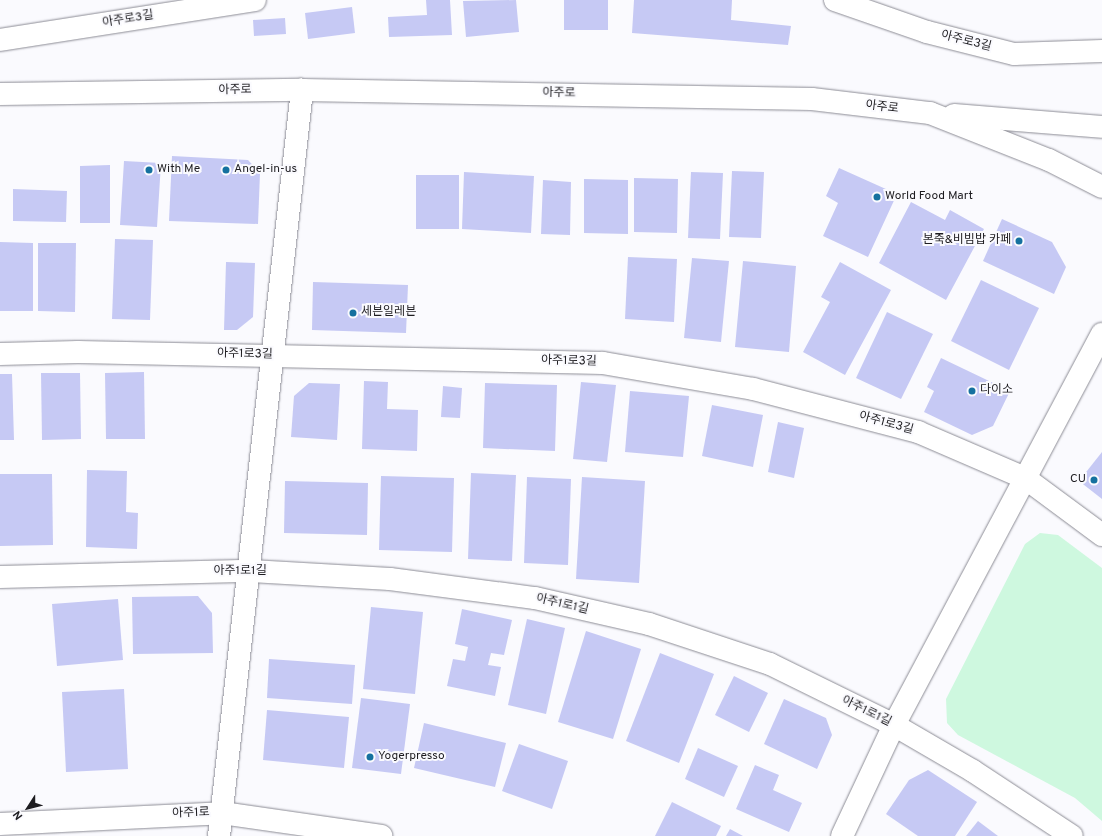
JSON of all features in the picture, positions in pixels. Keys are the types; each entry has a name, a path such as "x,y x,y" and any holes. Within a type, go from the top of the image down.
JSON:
{"street":[{"name":"아주로3길","path":"0,40 255,0"},
{"name":"아주로3길","path":"835,0 927,32 1014,54 1102,51"},
{"name":"아주로","path":"0,94 302,90 812,99 930,113 1049,160 1102,187"},
{"path":"219,836 275,356 302,90"},
{"path":"930,113 1102,127"},
{"path":"842,836 894,726 1102,334"},
{"name":"아주1로3길","path":"0,354 275,356 603,363 753,389 918,432 1025,478 1102,535"},
{"name":"아주1로1길","path":"0,577 251,571 398,580 535,598 649,624 770,664 894,726 973,771 1072,836"},
{"name":"아주1로","path":"0,824 222,813 381,836"}],"green space":[{"path":"1040,533 1058,535 1102,568 1102,821 1075,798 958,735 947,723 946,699 1025,544"}],"building":[{"path":"426,0 450,0 452,35 389,37 388,17 427,15"},
{"path":"516,0 519,32 466,37 463,1"},
{"path":"564,0 608,0 608,30 564,30"},
{"path":"634,0 732,0 731,20 791,26 788,45 632,33"},
{"path":"352,7 355,33 308,39 305,13"},
{"path":"285,18 286,34 254,36 253,20"},
{"path":"172,156 248,160 260,173 258,224 169,221"},
{"path":"124,161 161,163 157,227 120,225"},
{"path":"110,165 110,223 80,223 80,166"},
{"path":"839,168 897,194 868,257 823,236 838,203 826,196"},
{"path":"732,171 764,172 761,238 729,237"},
{"path":"464,172 534,176 531,233 462,229"},
{"path":"691,172 723,173 720,239 688,238"},
{"path":"416,175 459,175 459,229 416,229"},
{"path":"634,178 678,179 677,233 634,232"},
{"path":"584,179 628,180 628,234 584,233"},
{"path":"543,180 571,182 570,235 541,234"},
{"path":"13,189 67,191 66,222 13,221"},
{"path":"911,202 945,220 950,210 984,229 946,300 879,263"},
{"path":"1002,219 1052,242 1066,267 1054,294 983,261"},
{"path":"115,239 153,240 150,320 112,319"},
{"path":"0,242 33,243 33,311 0,311"},
{"path":"38,243 76,243 75,312 38,311"},
{"path":"628,257 677,259 674,322 625,319"},
{"path":"692,258 729,261 721,342 684,338"},
{"path":"743,261 796,266 789,352 735,347"},
{"path":"226,262 255,263 253,317 237,330 224,330"},
{"path":"840,262 891,290 845,375 803,352 830,302 821,297"},
{"path":"981,280 1039,308 1009,370 951,341"},
{"path":"313,282 408,285 406,333 312,330"},
{"path":"887,312 933,334 901,399 856,378"},
{"path":"941,358 1010,391 993,426 972,435 924,412 934,391 927,387"},
{"path":"144,372 145,439 106,439 105,373"},
{"path":"41,373 80,373 81,439 42,440"},
{"path":"0,374 12,374 14,440 0,440"},
{"path":"364,381 388,382 387,409 418,410 417,451 362,449"},
{"path":"581,382 616,385 607,462 573,459"},
{"path":"309,383 340,384 337,440 291,437 294,396"},
{"path":"485,383 557,385 555,451 483,448"},
{"path":"443,386 462,388 460,418 441,417"},
{"path":"630,391 689,396 683,457 625,452"},
{"path":"712,405 763,415 753,467 702,456"},
{"path":"778,422 804,428 794,478 768,472"},
{"path":"1102,452 1102,499 1079,481"},
{"path":"87,470 127,471 126,512 138,513 137,549 86,547"},
{"path":"471,473 516,475 512,561 468,559"},
{"path":"0,474 52,474 53,545 0,546"},
{"path":"381,476 454,478 452,552 379,550"},
{"path":"527,477 571,479 568,565 524,563"},
{"path":"582,477 645,481 639,583 576,579"},
{"path":"285,481 368,483 367,535 284,533"},
{"path":"198,596 212,613 213,653 133,654 132,597"},
{"path":"118,599 123,660 57,666 52,604"},
{"path":"371,607 423,612 415,694 363,689"},
{"path":"462,609 512,620 504,655 491,653 488,665 501,667 495,696 447,686 453,659 465,661 468,647 455,644"},
{"path":"527,619 565,628 546,714 508,705"},
{"path":"586,631 641,649 613,739 558,722"},
{"path":"660,653 714,674 679,763 626,741"},
{"path":"269,659 355,665 352,704 267,698"},
{"path":"734,676 768,693 749,732 715,715"},
{"path":"124,689 128,769 66,772 62,692"},
{"path":"361,698 410,704 401,774 352,768"},
{"path":"784,699 826,718 832,735 817,769 764,744"},
{"path":"267,710 349,717 344,768 263,760"},
{"path":"424,723 506,743 495,787 414,768"},
{"path":"519,744 568,761 552,809 502,791"},
{"path":"698,748 738,766 724,797 685,779"},
{"path":"755,765 779,775 773,790 802,803 789,832 736,809"},
{"path":"928,770 977,802 955,836 918,836 886,814 909,780"},
{"path":"672,802 721,826 716,836 655,836"},
{"path":"978,821 998,836 966,836"},
{"path":"730,829 743,836 726,836"}],"place":[{"name":"With Me","path":"149,170"},
{"name":"Angel-in-us","path":"226,170"},
{"name":"World Food Mart","path":"877,197"},
{"name":"본죽&비빔밥 카페","path":"1019,241"},
{"name":"세븐일레븐","path":"353,313"},
{"name":"다이소","path":"972,391"},
{"name":"CU","path":"1094,480"},
{"name":"Yogerpresso","path":"370,757"}]}
